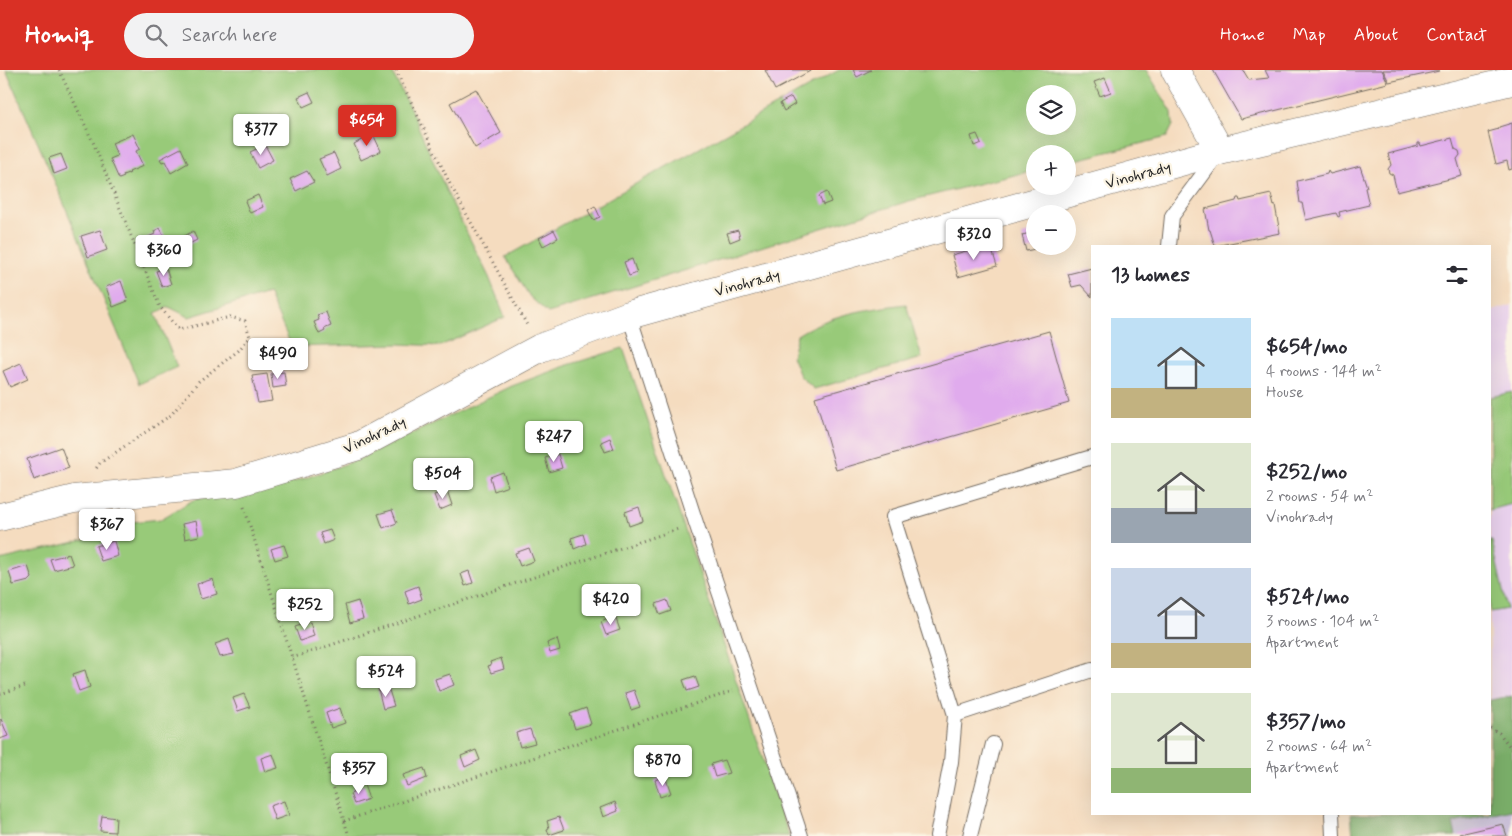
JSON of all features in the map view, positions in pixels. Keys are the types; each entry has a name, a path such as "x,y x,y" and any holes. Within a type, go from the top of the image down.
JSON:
{"street":[{"path":"1175,70 1220,152"},
{"name":"Vinohrady","path":"0,517 74,499 236,483 358,446 540,348 629,315 1220,152 1512,81"}],"lane":[{"path":"1169,245 1172,216 1220,152"},
{"path":"629,315 696,523 802,836"},
{"path":"937,836 951,762 954,715 893,517 1091,457"},
{"path":"954,715 1091,670"},
{"path":"970,836 993,744"},
{"path":"1332,815 1333,836"}],"path":[{"path":"59,70 93,142 160,307 179,330 230,318 245,321 250,337 238,351 199,381 171,415 100,463"},
{"path":"396,70 450,184 540,348"},
{"path":"236,483 349,836"},
{"path":"292,658 696,523"},
{"path":"0,694 28,684"},
{"path":"344,820 750,685"},
{"path":"1491,729 1499,733 1512,749"}],"shaded area":[{"path":"1512,305 1512,696 1491,700 1491,312"},
{"path":"1512,810 1512,836 1456,836 1453,823"}],"green space":[{"path":"6,70 391,70 449,197 489,277 505,317 440,346 399,344 292,347 268,293 189,317 169,307 155,313 177,367 139,384"},
{"path":"839,70 1146,70 1172,112 1173,125 1167,137 1076,160 1076,145 1026,145 1026,172 909,201 548,313 530,297 505,257"},
{"path":"906,304 922,358 814,389 800,376 792,356 797,335 823,322 850,313"},
{"path":"623,348 789,836 0,836 0,560 88,539 83,527 161,519 193,500 297,481 357,460 512,386 568,365"},
{"path":"1512,392 1512,504 1491,510 1491,397"},
{"path":"1491,541 1492,541 1507,609 1491,612"},
{"path":"1512,696 1512,810 1491,815 1491,700"},
{"path":"1351,815 1489,815 1453,823 1456,836 1353,836"}],"building":[{"path":"765,70 812,70 775,90"},
{"path":"853,70 871,70 857,77"},
{"path":"1213,70 1243,70 1249,80 1269,78 1265,70 1382,70 1388,83 1241,119"},
{"path":"1383,70 1439,70 1439,71 1389,82"},
{"path":"1105,78 1111,92 1100,96 1094,82"},
{"path":"476,89 501,133 475,148 450,103"},
{"path":"309,92 314,102 303,107 298,97"},
{"path":"791,97 795,104 784,111 780,103"},
{"path":"1512,123 1512,169 1509,170 1507,161 1496,164 1488,132"},
{"path":"133,134 140,149 136,151 143,166 123,175 124,177 119,179 110,159 117,156 112,143"},
{"path":"373,134 381,151 361,160 354,144"},
{"path":"977,134 981,143 974,146 971,136"},
{"path":"1452,138 1455,149 1459,151 1460,155 1457,159 1462,176 1397,192 1393,175 1389,173 1388,169 1391,165 1388,154 1418,146 1418,143 1421,146"},
{"path":"265,145 273,160 258,168 250,152"},
{"path":"181,148 188,163 171,173 165,161 162,162 160,159"},
{"path":"334,153 341,169 327,176 319,159"},
{"path":"61,154 67,169 54,174 49,158"},
{"path":"1360,166 1367,187 1365,188 1369,205 1339,212 1340,216 1338,217 1336,213 1306,220 1302,203 1300,203 1297,181 1327,174 1328,171 1330,174"},
{"path":"307,171 314,182 296,191 290,179"},
{"path":"827,192 831,202 823,205 819,196"},
{"path":"1271,194 1280,233 1215,245 1209,230 1205,209 1236,201 1237,198 1240,201"},
{"path":"258,195 263,207 250,213 245,201"},
{"path":"595,206 600,217 593,220 588,210"},
{"path":"160,228 167,241 149,249 144,239 155,234 154,231"},
{"path":"100,230 107,250 88,257 81,236"},
{"path":"554,230 558,238 543,246 539,238"},
{"path":"738,230 740,238 730,242 727,233"},
{"path":"193,231 197,240 187,245 183,237"},
{"path":"1026,234 1026,251 1022,235"},
{"path":"990,244 997,266 958,277 952,255"},
{"path":"632,259 637,273 629,276 624,262"},
{"path":"166,268 171,284 162,287 156,271"},
{"path":"1091,268 1091,296 1081,285 1072,287 1068,274"},
{"path":"121,281 128,301 113,307 106,287"},
{"path":"326,312 331,326 319,334 314,322 319,320 317,315"},
{"path":"1049,331 1069,403 836,470 815,397"},
{"path":"21,363 28,379 10,387 3,371"},
{"path":"284,372 286,386 273,388 271,374"},
{"path":"267,374 272,401 258,403 252,376"},
{"path":"610,438 614,449 605,452 601,442"},
{"path":"61,447 69,468 34,480 27,459"},
{"path":"558,454 562,468 549,472 545,458"},
{"path":"503,472 508,486 494,491 490,477"},
{"path":"447,490 452,505 440,510 434,495"},
{"path":"639,507 643,521 629,526 625,512"},
{"path":"392,510 397,523 383,528 378,514"},
{"path":"196,521 199,536 185,539 182,524"},
{"path":"330,530 334,540 324,544 320,533"},
{"path":"583,534 586,544 574,549 571,538"},
{"path":"114,541 118,556 101,561 96,546"},
{"path":"284,545 288,556 275,560 271,549"},
{"path":"529,548 534,561 520,566 515,553"},
{"path":"69,554 73,565 54,570 50,559"},
{"path":"28,566 32,578 29,581 13,585 9,572"},
{"path":"469,571 473,583 465,586 461,574"},
{"path":"213,579 217,594 201,599 197,584"},
{"path":"418,586 422,599 409,604 405,591"},
{"path":"667,600 671,611 660,615 656,604"},
{"path":"358,601 363,619 350,623 345,605"},
{"path":"615,616 620,630 606,635 601,622"},
{"path":"310,622 314,636 300,641 295,627"},
{"path":"229,639 234,654 220,657 215,644"},
{"path":"557,639 560,650 550,653 547,643"},
{"path":"501,658 504,669 491,673 488,666 491,665 490,662"},
{"path":"85,670 90,687 79,691 73,674"},
{"path":"450,674 454,685 439,691 435,679"},
{"path":"695,676 699,687 687,691 683,680"},
{"path":"388,687 394,706 383,709 378,689"},
{"path":"634,690 640,707 631,710 625,693"},
{"path":"244,694 250,707 238,711 233,698"},
{"path":"340,708 345,723 331,728 326,713"},
{"path":"586,708 591,724 575,729 570,714"},
{"path":"0,720 8,736 0,739"},
{"path":"530,729 535,743 520,747 516,733"},
{"path":"476,750 480,760 465,767 461,756"},
{"path":"273,754 278,768 265,772 261,758"},
{"path":"724,760 729,773 715,777 711,764"},
{"path":"424,768 427,778 407,786 403,775"},
{"path":"665,776 671,793 660,797 655,780"},
{"path":"364,785 369,799 354,804 350,794 353,793 352,788"},
{"path":"284,801 289,815 275,820 270,806"},
{"path":"615,802 618,811 603,817 600,808"},
{"path":"102,816 116,818 115,832 100,831"},
{"path":"559,817 564,830 549,835 547,821"},
{"path":"1503,824 1507,836 1460,836 1460,834"}]}
